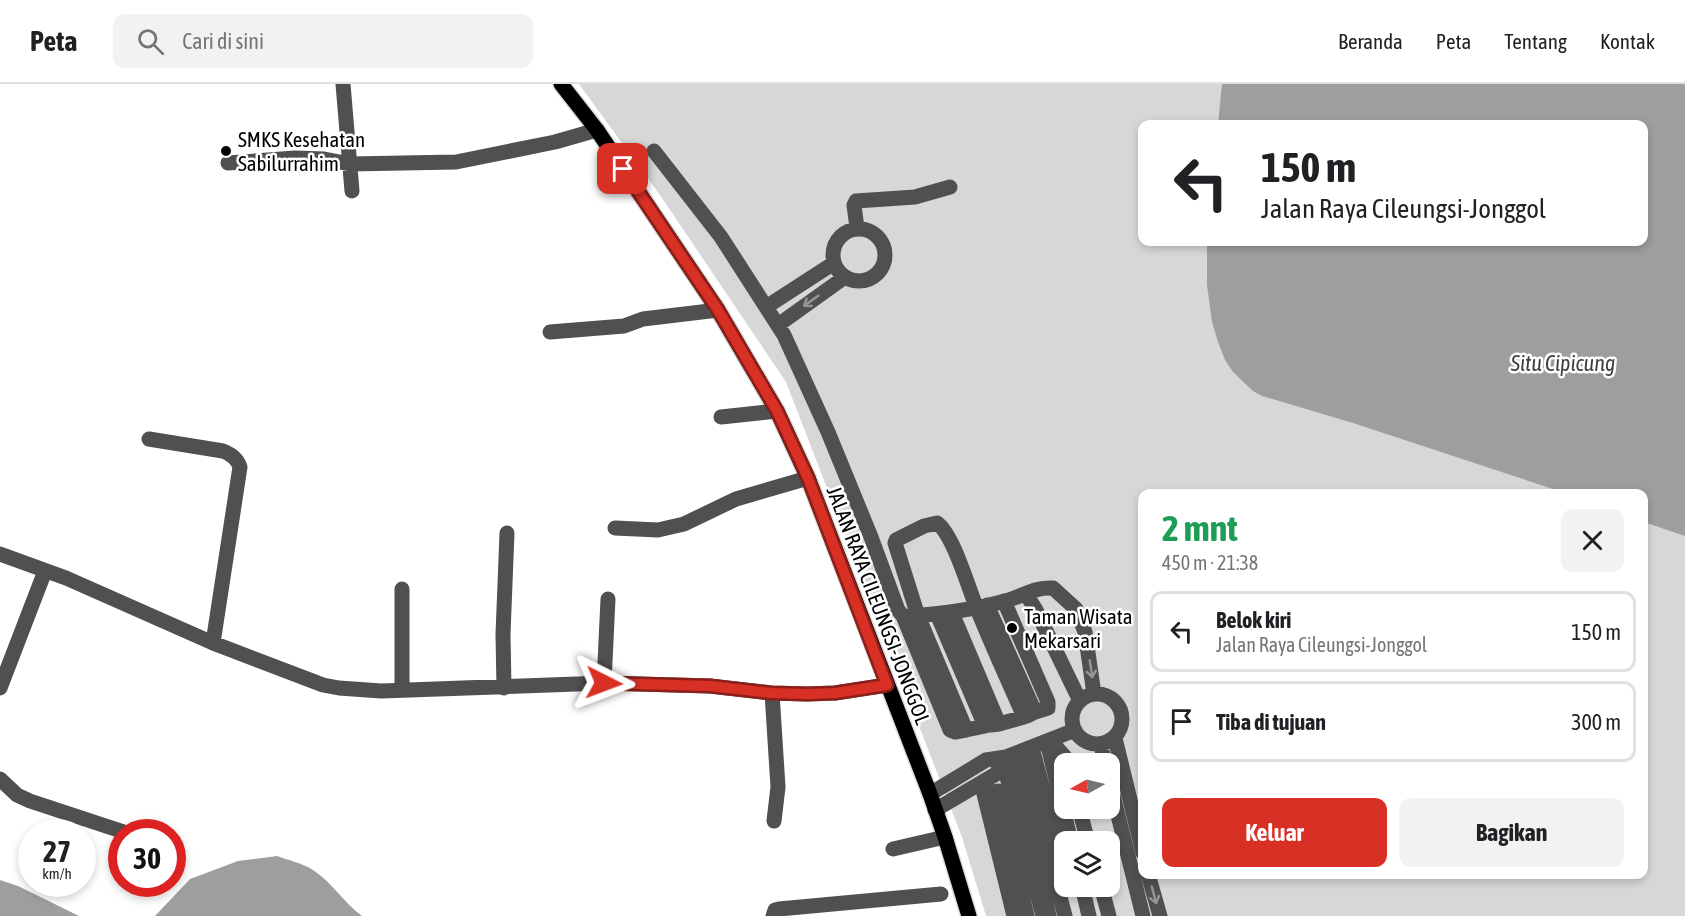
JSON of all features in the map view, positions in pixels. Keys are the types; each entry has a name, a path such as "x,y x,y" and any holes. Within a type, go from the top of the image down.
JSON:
{"main road":[{"name":"JALAN RAYA CILEUNGSI-JONGGOL","path":"561,84 597,130 718,310 777,411 808,478 930,794 969,916"}],"street":[{"path":"343,84 351,191"},
{"path":"228,163 296,158 324,159 350,164 412,164 477,159 597,130"},
{"path":"654,151 721,237 784,335 872,537 897,610 910,616 944,614 1004,601 1038,588 1053,588 1076,609 1085,632 1087,698 1072,717 1074,730 1084,740 1108,742"},
{"path":"857,228 854,205 856,201 915,196 950,187"},
{"path":"857,228 869,231 880,239 885,252 880,269 870,278 857,281 845,277 834,263 833,251 837,240 845,232 857,228"},
{"path":"766,307 834,263"},
{"path":"778,325 845,277"},
{"path":"550,332 624,326 643,319 718,310"},
{"path":"721,417 777,411"},
{"path":"149,439 224,450 232,455 240,467 213,643"},
{"path":"615,528 658,530 684,524 736,499 808,478"},
{"path":"1004,601 1048,702 1048,708 1029,715 992,725 966,730 910,616 896,540 933,523 943,528 982,606 1029,715"},
{"path":"504,688 503,634 507,533"},
{"path":"0,554 66,578 213,643 322,685 354,689 402,690 604,683 710,686 771,693 835,693 887,685"},
{"path":"0,688 45,571"},
{"path":"402,589 402,690"},
{"path":"1026,594 1087,698"},
{"path":"604,683 608,599"},
{"path":"944,614 992,725"},
{"path":"771,693 778,787 774,821"},
{"path":"1087,698 1109,696 1120,707 1122,723 1108,742 1106,753"},
{"path":"935,810 1074,730"},
{"path":"1108,742 1138,837"},
{"path":"930,794 986,760 1017,763 1057,748 1061,753"},
{"path":"1049,750 1068,831"},
{"path":"1014,916 984,794 998,791 1017,763"},
{"path":"1017,763 1054,849"},
{"path":"1017,763 1043,916"},
{"path":"1017,763 1049,916"},
{"path":"1017,763 1065,916"},
{"path":"0,779 17,795 30,801 108,827"},
{"path":"998,791 1027,916"},
{"path":"1119,819 1143,916"},
{"path":"892,849 945,837"},
{"path":"1149,879 1160,916"},
{"path":"773,916 779,909 941,894"},
{"path":"1071,897 1076,916"},
{"path":"1085,897 1089,916"},
{"path":"1104,897 1109,916"}],"shaded area":[{"name":"Taman Wisata Mekarsari","path":"579,84 1685,84 1685,916 986,916 962,837 786,382 660,195"}],"water":[{"name":"Situ Cipicung","path":"1222,84 1685,84 1685,536 1648,523 1648,489 1553,489 1353,423 1262,396 1253,391 1233,372 1225,360 1212,322 1207,285 1207,246 1648,246 1648,120 1218,120"},
{"path":"277,856 300,864 326,880 362,916 155,916 173,897 186,897 186,883 190,879 238,861"},
{"path":"0,880 18,886 18,897 40,897 79,916 0,916"}],"place":[{"name":"SMKS Kesehatan Sabilurrahim","path":"226,151"},
{"name":"Taman Wisata Mekarsari","path":"1012,628"}],"route":[{"path":"604,683 710,686 771,693 807,694 835,693 887,685 808,478 777,411 718,310 623,169"}]}
